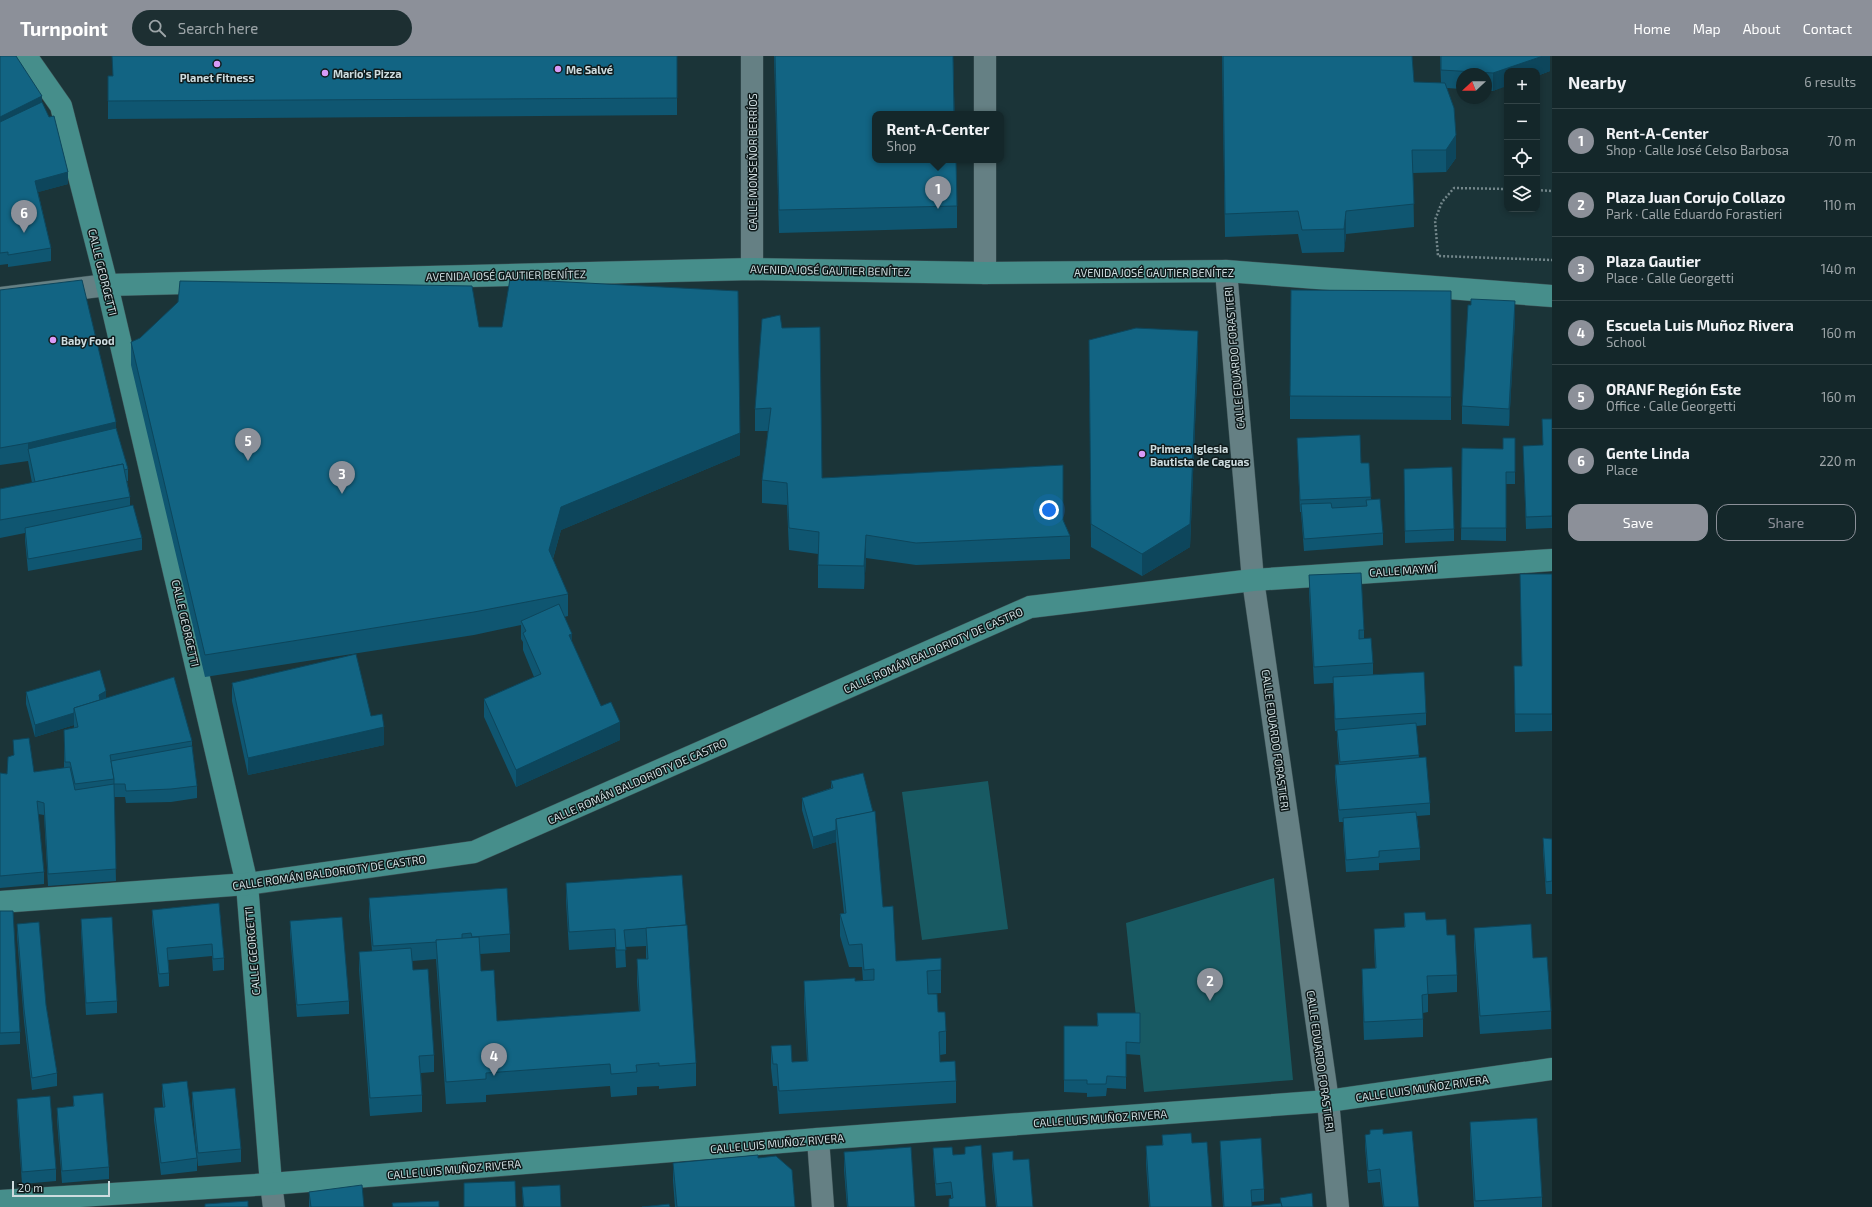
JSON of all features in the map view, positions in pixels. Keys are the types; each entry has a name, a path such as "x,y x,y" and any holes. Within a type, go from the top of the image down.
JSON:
{"main road":[{"name":"CALLE GEORGETTI","path":"26,56 61,106 107,285 247,884 271,1184"},
{"name":"AVENIDA JOSÉ GAUTIER BENÍTEZ","path":"107,285 752,269 985,273 1226,271 1552,296"},
{"name":"CALLE MAYMÍ","path":"1253,580 1552,560"},
{"name":"CALLE ROMÁN BALDORIOTY DE CASTRO","path":"0,902 247,884 474,852 1030,607 1253,580"},
{"name":"CALLE LUIS MUÑOZ RIVERA","path":"0,1201 271,1184 818,1139 1328,1101 1552,1070"}],"street":[{"name":"CALLE MONSEÑOR BERRÍOS","path":"752,56 752,269"},
{"path":"985,56 985,111"},
{"path":"985,163 985,273"},
{"name":"CALLE EDUARDO FORASTIERI","path":"1226,271 1253,580 1328,1101 1338,1207"},
{"path":"0,298 107,285"},
{"path":"818,1139 823,1207"},
{"name":"CALLE GEORGETTI","path":"271,1184 274,1207"}],"path":[{"path":"1504,190 1454,188 1442,202 1435,220 1438,256 1552,260"},
{"path":"1540,190 1552,191"}],"shaded area":[{"path":"988,781 1008,929 922,940 902,792"},
{"path":"1274,878 1293,1080 1144,1092 1126,923"}],"building":[{"path":"0,56 16,56 42,96 0,117"},
{"path":"112,56 677,56 677,98 108,101 108,76 113,76"},
{"path":"775,56 953,56 954,111 872,111 872,163 956,163 957,206 779,210"},
{"path":"1223,56 1412,56 1414,82 1445,83 1454,108 1456,135 1446,150 1412,150 1414,204 1346,211 1344,229 1302,230 1298,211 1225,214"},
{"path":"1441,56 1543,56 1493,73 1492,68 1456,68 1456,71 1441,70"},
{"path":"42,102 49,117 54,116 68,172 35,181 51,248 8,255 8,252 0,253 0,122"},
{"path":"510,279 738,291 740,433 561,507 549,550 568,594 474,612 205,655 131,342 140,338 178,302 180,281 472,286 479,327 502,327"},
{"path":"82,280 116,422 28,443 0,448 0,290"},
{"path":"1291,290 1451,291 1451,397 1290,396"},
{"path":"1471,299 1515,301 1509,409 1462,406 1468,305 1471,305"},
{"path":"780,315 782,328 820,327 822,478 1063,465 1063,520 1070,536 916,543 866,535 864,566 818,565 819,532 789,528 787,483 762,480 771,408 755,409 762,319"},
{"name":"Primera Iglesia Bautista de Caguas","path":"1136,328 1198,331 1190,524 1142,554 1091,524 1089,340"},
{"path":"1542,419 1552,419 1552,516 1526,517 1523,446 1543,445"},
{"path":"116,428 128,469 124,470 123,464 35,482 28,449"},
{"path":"1360,435 1361,463 1369,463 1371,497 1300,500 1297,438"},
{"path":"1503,438 1515,438 1515,472 1506,472 1506,528 1461,528 1462,448 1503,449"},
{"path":"123,464 130,497 0,520 0,489"},
{"path":"1452,467 1454,529 1405,531 1404,469"},
{"path":"1380,499 1383,533 1304,539 1301,504 1331,503 1332,508 1367,506 1366,500"},
{"path":"133,505 142,538 28,559 25,528"},
{"path":"1361,573 1364,630 1359,630 1359,639 1371,638 1373,663 1314,667 1309,575"},
{"path":"1520,574 1552,574 1552,714 1515,714 1514,666 1522,666"},
{"path":"559,604 572,634 569,635 601,706 611,702 620,722 516,770 484,699 541,674 523,633 526,631 521,621"},
{"path":"356,654 371,716 382,714 384,727 248,758 232,683"},
{"path":"100,670 106,691 99,695 100,700 74,708 74,713 35,725 26,692"},
{"path":"1424,672 1426,713 1335,719 1333,677"},
{"path":"174,677 192,741 110,755 114,779 75,784 70,762 65,762 64,730 78,727 74,708"},
{"path":"1416,723 1419,755 1340,762 1337,730"},
{"path":"29,738 34,772 70,767 75,790 114,784 116,869 48,874 44,803 37,801 44,872 0,876 0,773 7,774 8,757 14,755 13,740"},
{"path":"192,746 197,786 126,791 125,784 114,784 111,761"},
{"path":"1426,757 1430,803 1339,810 1335,765"},
{"path":"863,773 873,812 836,819 836,830 813,837 802,798 833,788 831,781"},
{"path":"875,811 883,907 893,906 896,961 941,958 941,970 927,971 928,994 937,994 938,1012 945,1012 946,1031 939,1032 940,1062 955,1061 956,1081 779,1091 777,1064 773,1064 771,1046 791,1045 792,1062 808,1061 804,981 855,978 855,981 874,980 874,969 864,970 862,944 849,945 840,914 846,913 836,819"},
{"path":"1416,812 1420,848 1379,851 1379,857 1346,860 1343,818"},
{"path":"1543,838 1552,839 1552,881 1546,882"},
{"path":"682,875 686,925 624,930 626,950 616,950 615,929 569,932 566,883"},
{"path":"507,888 510,934 472,937 471,933 462,934 462,939 373,946 369,898"},
{"path":"219,903 224,958 213,959 212,944 167,948 169,973 159,974 152,910"},
{"path":"0,911 13,911 20,1032 0,1033"},
{"path":"1425,912 1426,920 1446,919 1447,935 1455,935 1457,975 1427,976 1428,994 1422,995 1423,1019 1364,1022 1362,969 1376,968 1374,929 1405,927 1404,913"},
{"path":"112,917 117,1001 86,1003 81,919"},
{"path":"342,917 349,1001 297,1005 290,921"},
{"path":"39,922 46,1005 57,1073 32,1078 24,1009 17,924"},
{"path":"1531,924 1533,958 1547,957 1551,1011 1480,1016 1474,928"},
{"path":"687,925 696,1063 659,1066 659,1063 636,1065 637,1072 611,1074 610,1064 486,1073 486,1079 446,1082 436,940 479,937 481,971 494,970 497,1021 640,1011 637,959 648,959 646,928"},
{"path":"411,948 413,970 428,969 434,1055 419,1056 422,1095 370,1098 359,952"},
{"path":"1097,1013 1140,1013 1140,1043 1126,1042 1126,1077 1107,1076 1106,1084 1087,1084 1087,1080 1064,1080 1064,1026 1098,1026"},
{"path":"187,1081 197,1158 161,1163 154,1108 165,1107 162,1084"},
{"path":"235,1088 241,1149 198,1153 192,1092"},
{"path":"103,1093 109,1167 62,1171 57,1108 74,1106 73,1096"},
{"path":"50,1096 56,1169 22,1172 17,1099"},
{"path":"1537,1118 1542,1197 1475,1201 1470,1122"},
{"path":"1383,1129 1383,1134 1412,1131 1419,1207 1384,1207 1380,1169 1368,1171 1365,1135 1370,1134 1370,1130"},
{"path":"1191,1133 1192,1143 1207,1142 1212,1207 1150,1207 1146,1146 1163,1145 1162,1135"},
{"path":"1261,1138 1264,1189 1251,1190 1252,1207 1224,1207 1220,1141"},
{"path":"981,1145 986,1207 949,1207 949,1199 953,1198 951,1182 936,1184 933,1148 952,1147 953,1155 965,1154 965,1147"},
{"path":"911,1147 915,1207 848,1207 844,1152"},
{"path":"1013,1151 1013,1160 1029,1159 1033,1207 997,1207 992,1153"},
{"path":"758,1155 758,1158 776,1156 792,1170 795,1207 677,1207 673,1163"},
{"path":"515,1181 516,1207 464,1207 464,1183"},
{"path":"362,1185 364,1207 311,1207 309,1192"},
{"path":"560,1185 561,1207 524,1207 522,1187"},
{"path":"1312,1193 1313,1207 1282,1207 1280,1198"},
{"path":"248,1201 248,1207 205,1207 205,1204"},
{"path":"439,1201 439,1207 393,1207 392,1203"},
{"path":"1281,1203 1282,1207 1252,1207 1252,1206"},
{"path":"669,1204 670,1207 642,1207"}],"place":[{"name":"Planet Fitness","path":"217,64"},
{"name":"Me Salvé","path":"558,69"},
{"name":"Mario's Pizza","path":"325,73"},
{"name":"Rent-A-Center","path":"938,209"},
{"name":"Gente Linda","path":"24,233"},
{"name":"Baby Food","path":"53,340"},
{"name":"Primera Iglesia Bautista de Caguas","path":"1142,454"},
{"name":"ORANF Región Este","path":"248,461"},
{"name":"Plaza Gautier","path":"342,494"},
{"name":"Plaza Juan Corujo Collazo","path":"1210,1001"},
{"name":"Escuela Luis Muñoz Rivera","path":"494,1076"}]}
